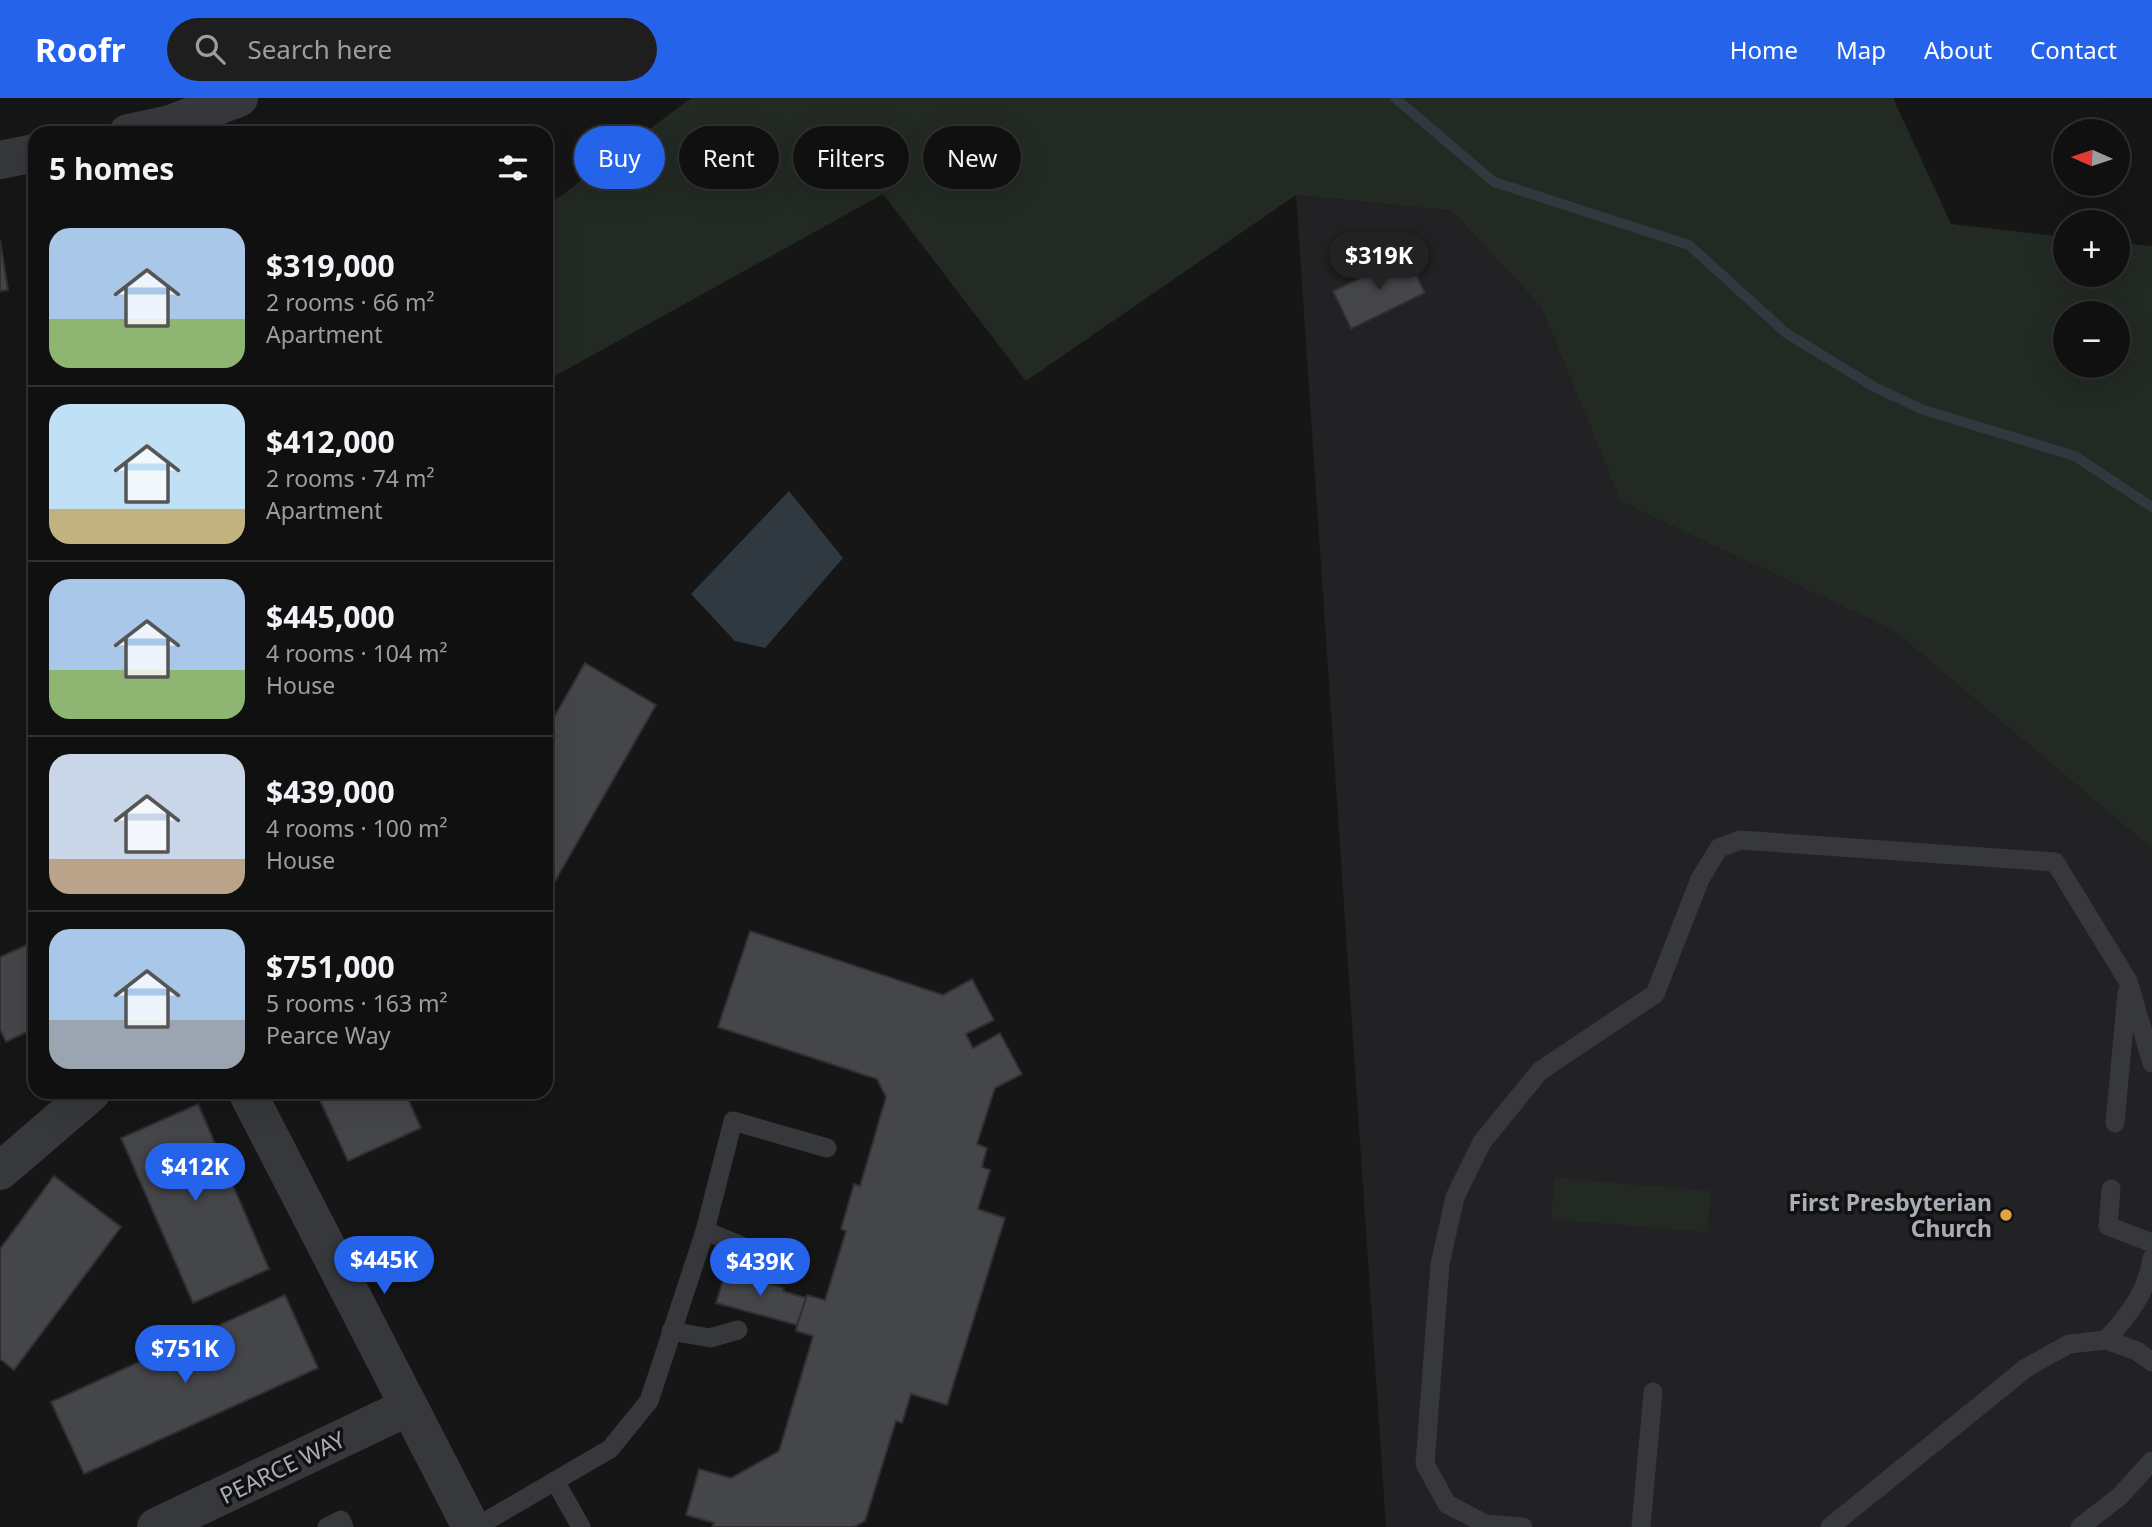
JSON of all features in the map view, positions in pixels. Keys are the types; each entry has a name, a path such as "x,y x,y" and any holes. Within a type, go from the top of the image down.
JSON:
{"street":[{"path":"161,126 239,98"},
{"path":"0,160 28,154"},
{"path":"0,1171 84,1099"},
{"path":"251,1099 408,1407 474,1527"},
{"name":"PEARCE WAY","path":"156,1527 408,1407"}],"lane":[{"path":"1523,1527 1485,1524 1447,1504 1425,1464 1440,1264 1455,1197 1482,1142 1539,1071 1655,994 1700,879 1719,848 1740,840 2055,862 2128,981 2152,1063"},
{"path":"2115,1123 2128,981"},
{"path":"474,1527 610,1450 649,1401 705,1231 733,1121 828,1148"},
{"path":"2111,1189 2108,1226 2152,1243"},
{"path":"705,1231 740,1245 758,1269"},
{"path":"2106,1340 2133,1310 2149,1278 2152,1258"},
{"path":"671,1331 710,1338 738,1330"},
{"path":"1830,1527 2026,1368 2069,1344 2106,1340 2137,1351 2152,1362"},
{"path":"1641,1527 1653,1392"},
{"path":"2080,1527 2120,1496 2152,1461"},
{"path":"555,1481 581,1527"},
{"path":"327,1527 341,1520 345,1527"}],"shaded area":[{"path":"691,98 1893,98 1951,224 2053,236 2053,287 2130,287 2130,244 2152,246 2152,849 1893,630 1621,502 1541,307 1452,211 1296,195 1026,381 883,194 553,377 553,202 574,186 574,189 665,189 665,126 654,126"},
{"path":"1296,195 1452,211 1541,307 1621,502 1893,630 2152,849 2152,1527 1386,1527"},
{"path":"789,491 843,558 765,648 735,641 691,594"},
{"path":"1554,1178 1711,1191 1707,1232 1551,1219"}],"building":[{"path":"0,240 8,290 0,291"},
{"path":"1407,255 1425,293 1351,329 1333,291"},
{"path":"585,663 656,705 553,885 553,719"},
{"path":"750,931 943,995 972,979 994,1020 966,1034 973,1048 1000,1033 1022,1074 995,1088 977,1144 987,1148 982,1167 990,1170 978,1209 1005,1218 947,1405 911,1394 902,1423 896,1421 865,1521 854,1527 712,1527 714,1523 686,1515 699,1469 731,1478 779,1451 813,1336 796,1331 797,1325 807,1295 825,1300 846,1231 841,1229 854,1184 860,1186 886,1097 877,1079 718,1027"},
{"path":"28,944 28,1031 6,1042 0,1029 0,957"},
{"path":"319,1099 408,1099 421,1128 348,1161"},
{"path":"198,1104 269,1269 193,1303 121,1138"},
{"path":"54,1176 121,1227 14,1370 0,1359 0,1249"},
{"path":"726,1270 784,1288 783,1291 806,1298 797,1325 716,1303"},
{"path":"285,1295 318,1368 84,1474 51,1402"}],"waterway":[{"path":"1395,98 1494,182 1689,245 1786,333 1876,388 1924,410 2075,456 2152,507"}],"place":[{"name":"First Presbyterian Church","path":"2006,1215"}]}
